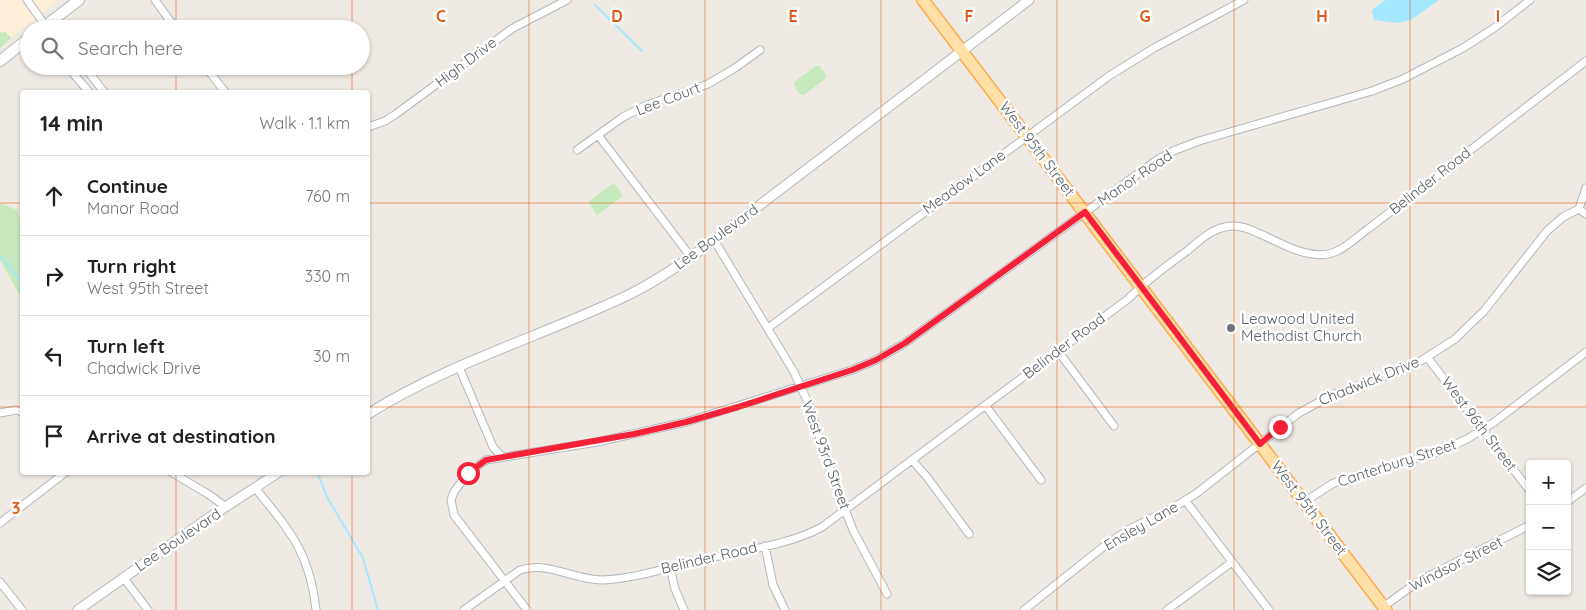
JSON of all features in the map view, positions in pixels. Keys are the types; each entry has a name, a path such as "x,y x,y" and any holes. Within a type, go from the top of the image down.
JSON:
{"main road":[{"path":"52,20 79,0"},
{"name":"West 95th Street","path":"923,0 1385,608"},
{"path":"0,61 20,45"}],"street":[{"path":"27,0 39,20"},
{"path":"155,0 169,20"},
{"name":"High Drive","path":"370,126 385,121 402,110 514,28 567,0"},
{"name":"Lee Boulevard","path":"370,413 409,390 625,297 666,274 714,240 1029,0"},
{"name":"Meadow Lane","path":"768,328 1075,100 1125,66 1244,0"},
{"name":"Manor Road","path":"504,580 454,515 451,500 453,494 468,473 486,460 590,443 651,430 695,419 852,370 889,353 1138,172 1174,151 1230,132 1372,91 1428,68 1471,43 1530,0"},
{"name":"Lee Court","path":"577,150 623,117 647,105 708,84 760,50"},
{"name":"Belinder Road","path":"464,610 504,580 520,570 534,566 601,580 670,567 810,534 1128,299 1141,286 1210,233 1224,227 1238,226 1251,229 1302,252 1327,254 1336,251 1368,229 1586,61"},
{"path":"75,75 88,90"},
{"path":"91,75 102,90"},
{"path":"212,75 223,90"},
{"path":"598,135 691,257"},
{"path":"1586,188 1579,209 1586,214"},
{"name":"Chadwick Drive","path":"1260,444 1280,427 1314,404 1334,394 1395,374 1455,339 1493,301 1547,231 1563,217 1579,209"},
{"name":"West 93rd Street","path":"714,240 768,328 801,387 845,510 865,554 887,594"},
{"path":"1058,351 1114,426"},
{"name":"Canterbury Street","path":"1304,502 1332,484 1344,479 1439,452 1467,439 1586,352"},
{"name":"West 96th Street","path":"1427,357 1526,486"},
{"path":"459,367 493,447 502,457"},
{"path":"986,405 1041,480"},
{"path":"0,413 16,410 20,411"},
{"name":"Ensley Lane","path":"1024,610 1108,543 1185,500 1260,444"},
{"path":"486,460 493,447"},
{"path":"912,460 927,477 969,534"},
{"path":"0,522 62,475"},
{"path":"176,475 226,507"},
{"name":"Lee Boulevard","path":"78,610 123,577 275,475"},
{"path":"1571,499 1586,488"},
{"path":"256,489 292,535 301,550 312,580 316,610"},
{"path":"1185,500 1269,610"},
{"name":"Windsor Street","path":"1385,608 1419,581 1526,527"},
{"path":"765,546 773,585 785,610"},
{"path":"1167,610 1232,562"},
{"path":"670,567 684,610"},
{"path":"123,577 148,610"},
{"path":"504,580 527,610"},
{"path":"0,582 22,610"}],"shaded area":[{"path":"0,0 59,0 33,20 20,20 20,30 0,46"}],"green space":[{"path":"5,31 11,38 0,48 0,32 3,33"},
{"path":"816,66 820,66 826,75 825,79 804,95 801,95 794,86 794,82"},
{"path":"614,183 623,196 597,215 588,202"},
{"path":"0,203 17,210 20,220 20,295 0,260"}],"water":[{"path":"1385,0 1439,0 1411,20 1398,23 1374,20 1372,10"}],"waterway":[{"path":"595,5 642,51"},
{"path":"0,255 20,280"},
{"path":"318,475 327,497 363,558 378,610"}],"place":[{"name":"Leawood United Methodist Church","path":"1231,328"}],"route":[{"path":"468,473 486,460 598,442 686,422 738,407 876,360 905,343 1085,212 1260,444 1280,427"}]}
